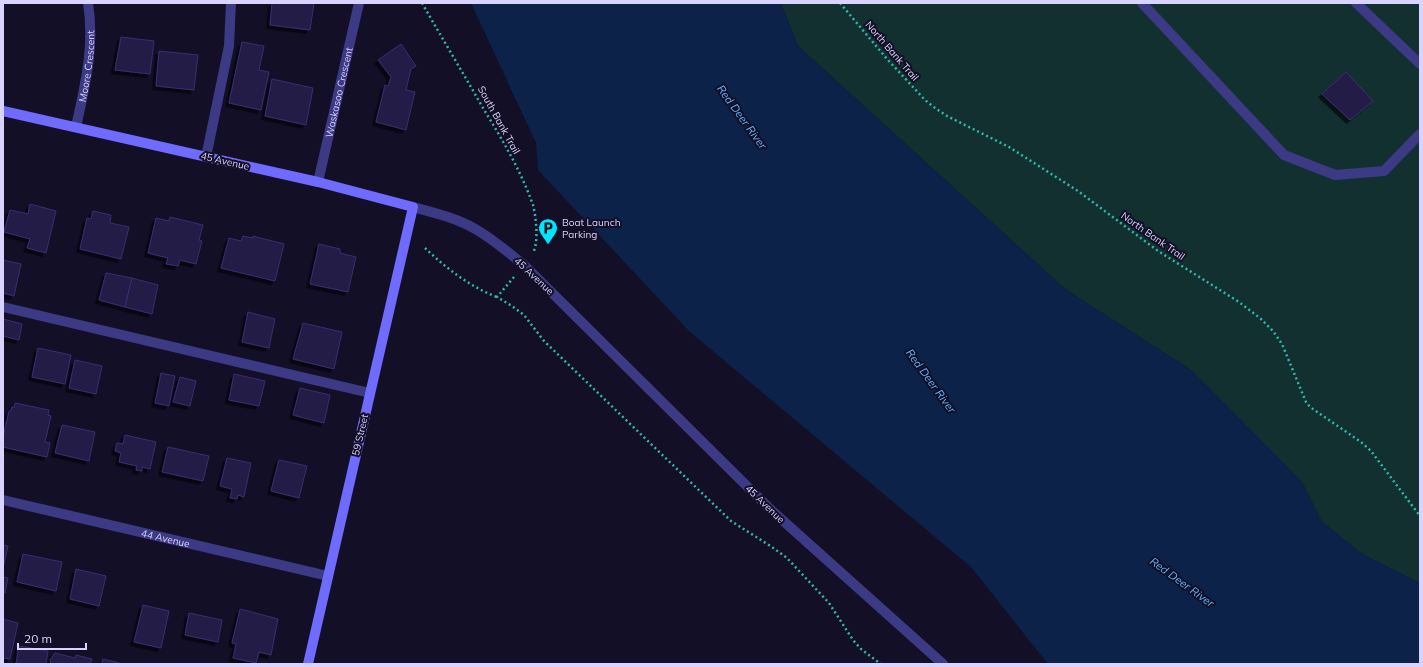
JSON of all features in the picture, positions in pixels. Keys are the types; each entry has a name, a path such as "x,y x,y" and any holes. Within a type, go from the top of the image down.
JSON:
{"street":[{"name":"Moore Crescent","path":"76,128 89,66 90,16 88,3"},
{"path":"206,157 229,46 231,3"},
{"name":"Waskasoo Crescent","path":"318,182 359,3"},
{"path":"1142,3 1284,155 1335,175 1384,171 1420,134"},
{"path":"1356,3 1420,64"},
{"name":"45 Avenue","path":"3,111 318,182 436,213 460,221 477,230 524,265 770,509 942,664"},
{"name":"59 Street","path":"308,664 413,207"},
{"path":"3,307 370,393"},
{"name":"44 Avenue","path":"3,500 328,576"}],"path":[{"name":"South Bank Trail","path":"422,3 501,137 519,173 533,206 535,216 536,248 533,253"},
{"name":"North Bank Trail","path":"840,3 887,59 925,100 935,108 947,116 1009,147 1072,188 1158,251 1239,302 1261,319 1273,331 1282,344 1306,402 1310,407 1361,442 1371,451 1420,516"},
{"path":"425,248 467,282 480,290 497,297 524,315 544,341 731,521 772,546 783,555 828,603 860,649 881,664"},
{"path":"497,297 517,274"}],"green space":[{"path":"781,3 1420,3 1420,583 1362,554 1322,522 1302,482 1191,370 1065,289 798,46"}],"water":[{"name":"Red Deer River","path":"471,3 781,3 798,46 1065,289 1191,370 1302,482 1322,522 1362,554 1420,583 1420,664 1048,664 971,567 690,332 538,170 536,143"}],"building":[{"path":"272,3 314,3 310,30 270,25"},
{"path":"121,37 154,41 150,74 115,70"},
{"path":"242,42 264,46 259,70 269,72 261,110 229,103"},
{"path":"401,44 416,66 411,69 406,90 415,92 406,130 376,122 385,85 388,86 391,77 378,60"},
{"path":"159,51 198,55 194,90 156,86"},
{"path":"1346,72 1373,101 1350,120 1322,94"},
{"path":"272,79 313,88 306,125 265,116"},
{"path":"30,204 56,211 46,253 27,248 30,239 4,232 10,210 28,214"},
{"path":"93,211 111,215 110,223 129,227 121,259 80,249 87,218 91,219"},
{"path":"170,217 203,225 199,240 202,241 196,264 180,260 178,266 166,264 168,258 148,253 156,218 169,221"},
{"path":"243,236 253,238 253,236 284,244 275,281 221,268 229,238 241,241"},
{"path":"319,244 340,249 340,253 356,257 348,292 310,284"},
{"path":"3,260 21,264 14,296 3,293"},
{"path":"106,273 132,278 125,307 99,300"},
{"path":"132,278 158,285 152,314 125,307"},
{"path":"248,312 275,319 269,348 242,342"},
{"path":"3,319 22,324 19,340 3,336"},
{"path":"303,323 342,332 334,369 293,359"},
{"path":"38,348 71,355 65,384 32,377"},
{"path":"75,360 102,366 96,394 69,388"},
{"path":"161,373 175,376 169,406 155,403"},
{"path":"234,374 265,381 259,406 229,400"},
{"path":"180,377 196,381 190,406 173,402"},
{"path":"300,388 330,395 324,423 293,415"},
{"path":"15,403 49,410 48,415 51,416 45,442 50,443 47,457 3,447 3,437 9,411 11,411 12,407 14,408"},
{"path":"62,425 95,432 89,461 55,453"},
{"path":"125,435 156,442 150,469 142,467 142,471 136,470 137,466 119,462 121,453 115,451 117,443 123,444"},
{"path":"168,447 209,456 203,481 162,472"},
{"path":"227,458 251,463 244,497 238,495 237,499 230,498 232,489 220,486"},
{"path":"279,460 307,466 299,498 271,491"},
{"path":"3,545 8,546 3,568"},
{"path":"23,554 62,562 56,591 17,582"},
{"path":"76,569 106,576 99,606 70,599"},
{"path":"3,577 8,578 5,593 3,593"},
{"path":"143,605 169,611 161,648 134,642"},
{"path":"240,609 278,619 271,655 259,652 256,663 233,658 236,644 232,643"},
{"path":"189,613 222,620 218,642 185,635"},
{"path":"3,619 18,623 10,659 3,658"},
{"path":"19,646 48,651 46,664 16,664"},
{"path":"55,653 75,658 76,655 92,659 90,664 51,664 50,660"},
{"path":"103,659 123,664 102,664"}],"place":[{"name":"Boat Launch Parking","path":"548,245"}]}
